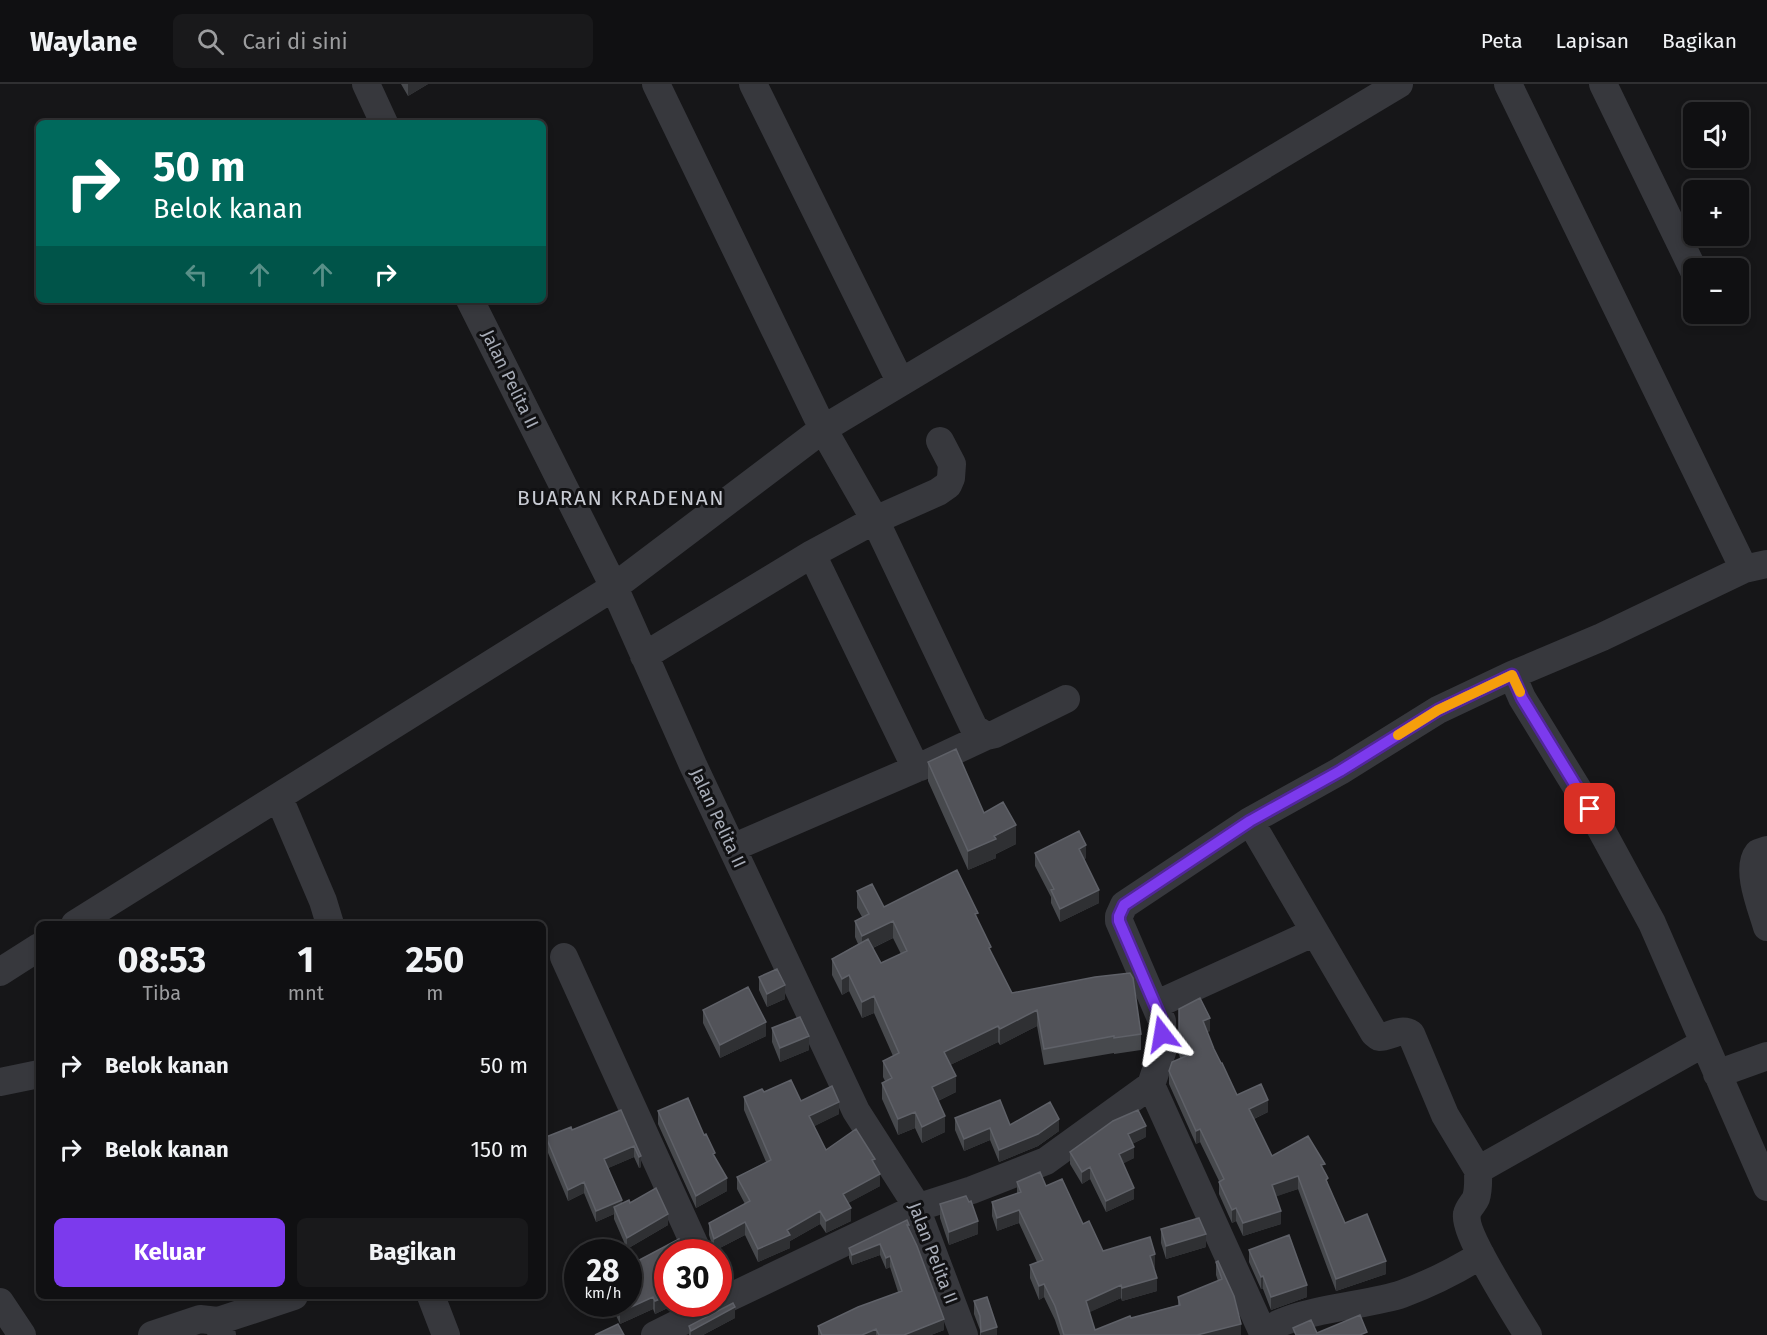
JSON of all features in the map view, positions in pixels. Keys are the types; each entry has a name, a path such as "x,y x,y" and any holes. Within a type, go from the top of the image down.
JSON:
{"street":[{"path":"366,84 383,120"},
{"path":"656,84 823,429 875,520 968,719 974,728 986,736"},
{"path":"753,84 900,381"},
{"path":"80,921 614,587 823,429 1399,84"},
{"path":"732,1296 916,1208 972,1190 1046,1161 1150,1085 1162,1049 1162,1021 1119,921 1122,910 1130,900 1250,821 1340,771 1438,710 1512,675 1602,637 1748,564 1509,84"},
{"path":"1603,84 1687,258"},
{"name":"Jalan Pelita II","path":"472,303 614,587 732,848 856,1111 913,1200 964,1335"},
{"path":"644,656 812,554 875,520 938,492 948,485 952,464 940,441"},
{"path":"812,554 915,769"},
{"path":"1512,675 1522,698 1590,809 1652,923 1767,1187"},
{"path":"732,848 995,734 1066,699"},
{"path":"274,801 323,902 329,921"},
{"path":"1250,821 1374,1033 1379,1037 1401,1031 1411,1034 1445,1115 1478,1170 1479,1186 1476,1198 1467,1214 1467,1223 1481,1255 1528,1335"},
{"path":"1767,850 1758,853 1753,864 1754,882 1767,927"},
{"path":"1155,1005 1315,932"},
{"path":"0,972 36,949"},
{"path":"564,957 692,1239"},
{"path":"1478,1170 1704,1043"},
{"path":"1717,1074 1767,1056"},
{"path":"0,1082 36,1075"},
{"path":"1150,1085 1263,1334 1269,1328 1312,1313 1402,1294 1465,1265 1481,1255"},
{"path":"152,1335 200,1319 220,1328 287,1299"},
{"path":"432,1299 446,1335"},
{"path":"0,1302 22,1335"},
{"path":"672,1331 695,1317"}],"building":[{"path":"956,749 984,813 1003,802 1016,825 994,836 996,839 968,851 928,762"},
{"path":"1079,831 1086,845 1079,849 1099,890 1060,909 1051,890 1054,889 1035,853"},
{"path":"957,870 978,913 975,914 991,947 989,948 1012,993 1095,977 1130,973 1133,978 1141,1034 1114,1038 1114,1036 1044,1049 1037,1010 1000,1029 998,1026 944,1052 956,1076 932,1087 945,1116 922,1127 915,1112 898,1119 882,1083 892,1078 883,1061 899,1053 874,996 862,1002 849,975 842,979 832,959 868,939 881,963 907,951 893,921 862,936 855,921 869,914 857,891 872,884 884,907"},
{"path":"777,969 785,985 767,994 759,977"},
{"path":"748,987 766,1022 720,1045 703,1010"},
{"path":"1200,998 1210,1018 1203,1021 1237,1095 1261,1084 1268,1100 1249,1109 1272,1156 1308,1136 1325,1164 1321,1165 1328,1178 1326,1180 1345,1223 1367,1214 1386,1261 1336,1279 1298,1176 1272,1185 1281,1211 1243,1223 1236,1208 1232,1210 1219,1182 1224,1179 1200,1129 1196,1131 1169,1071 1172,1062 1186,1056 1179,1042 1179,1009"},
{"path":"800,1017 809,1036 780,1048 772,1028"},
{"path":"791,1080 801,1101 832,1086 839,1102 809,1116 826,1150 856,1129 875,1159 872,1160 880,1174 843,1194 851,1208 826,1221 820,1211 787,1230 790,1235 758,1249 745,1222 714,1239 709,1223 750,1201 737,1177 771,1160 744,1097 762,1089 764,1092"},
{"path":"688,1098 704,1135 706,1134 715,1153 713,1154 727,1178 696,1196 658,1111"},
{"path":"1000,1100 1010,1125 1050,1102 1059,1119 1038,1134 999,1150 990,1128 964,1139 955,1118"},
{"path":"621,1110 641,1156 639,1157 634,1146 604,1159 622,1200 596,1211 584,1182 568,1190 546,1137 571,1127 572,1130"},
{"path":"1138,1110 1146,1126 1128,1134 1134,1147 1119,1154 1134,1188 1106,1201 1090,1167 1082,1172 1070,1152 1113,1121"},
{"path":"1040,1172 1046,1186 1062,1179 1083,1224 1089,1221 1103,1251 1150,1237 1155,1254 1150,1256 1157,1278 1122,1288 1121,1285 1086,1301 1095,1330 1130,1316 1131,1318 1180,1305 1178,1297 1222,1279 1216,1262 1218,1261 1234,1296 1241,1324 1197,1335 1064,1335 1055,1306 1044,1284 1039,1286 1030,1265 1043,1260 1019,1210 997,1218 992,1202 1021,1192 1017,1182"},
{"path":"656,1188 668,1214 627,1238 614,1207 629,1200 630,1203"},
{"path":"966,1196 969,1202 971,1201 978,1221 949,1232 940,1204"},
{"path":"1199,1218 1206,1234 1166,1246 1161,1229"},
{"path":"907,1220 944,1319 904,1335 879,1335 876,1329 862,1335 822,1335 818,1326 858,1307 902,1291 890,1256 886,1258 880,1244 852,1255 849,1248"},
{"path":"1289,1235 1307,1285 1271,1297 1249,1250"},
{"path":"654,1252 654,1299 653,1297 642,1302 642,1259"},
{"path":"987,1297 997,1327 981,1332 980,1316 974,1301"},
{"path":"1360,1315 1367,1332 1360,1335 1296,1335 1293,1328 1311,1320 1317,1333"},
{"path":"706,1317 717,1317 691,1331 689,1326"},
{"path":"618,1324 624,1335 595,1335"}],"slow traffic":[{"path":"1398,735 1438,710 1512,675 1520,692"}],"district":[{"name":"BUARAN KRADENAN","path":"621,498"}],"route":[{"path":"1162,1034 1162,1021 1134,961 1119,921 1124,905 1250,821 1340,771 1438,710 1512,675 1522,698 1590,809"}]}
